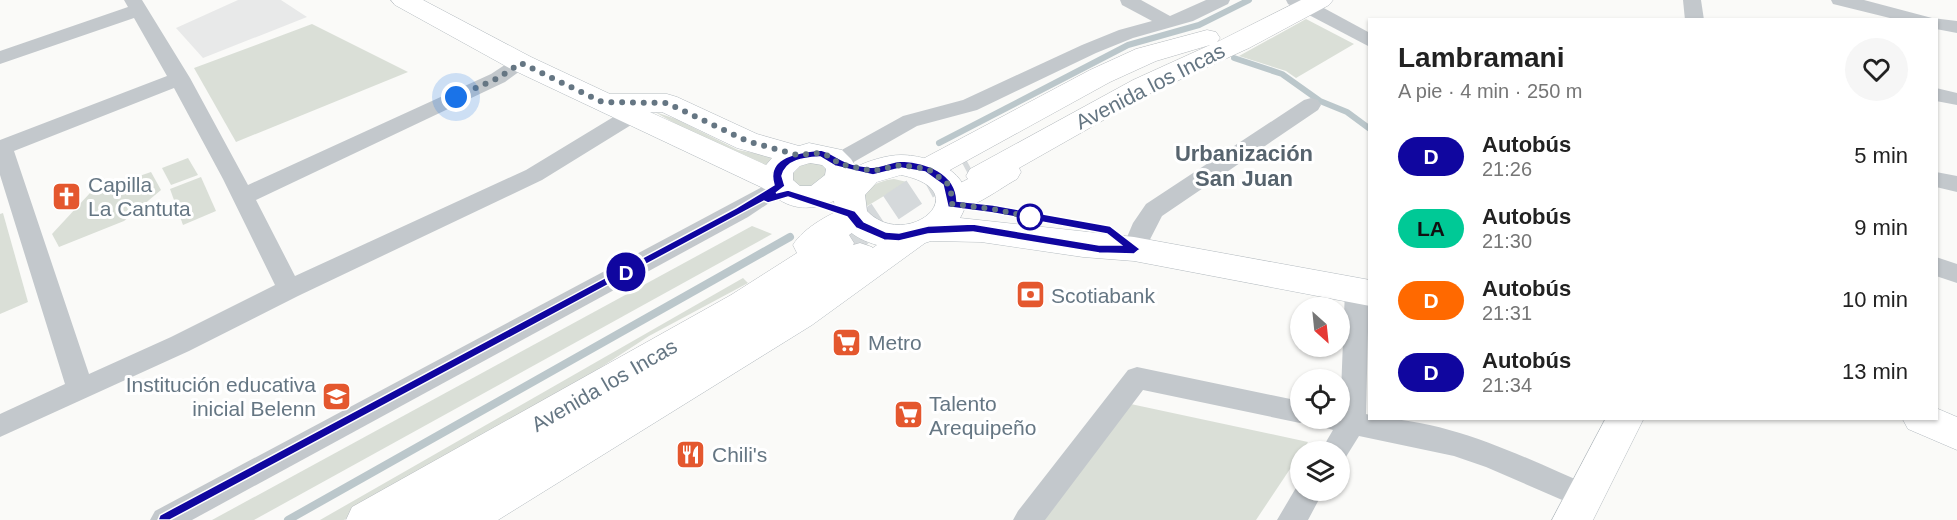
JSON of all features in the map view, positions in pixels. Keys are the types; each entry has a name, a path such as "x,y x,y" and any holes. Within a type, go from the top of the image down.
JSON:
{"main road":[{"path":"404,0 521,63 602,102 641,109 785,190 850,232 871,232 899,237 921,232 973,228 1099,249 1134,249 1364,292"},
{"name":"Avenida los Incas","path":"1232,38 1303,2"},
{"path":"928,169 1100,76 1146,55 1232,38"},
{"path":"785,190 778,170 797,155 809,153 836,161 871,157 928,169 947,183 952,203 981,183 1172,84 1232,38"},
{"path":"641,109 667,103 747,141 797,155"},
{"path":"850,232 849,195 862,178 871,157"},
{"path":"785,190 819,195 829,191 841,178 842,170 836,161"},
{"path":"981,183 1110,231 1134,249"},
{"name":"Avenida los Incas","path":"463,520 800,316 948,214 952,203"},
{"name":"Avenida los Incas","path":"366,520 743,304 850,232"},
{"name":"Avenida los Incas","path":"424,520 808,292 850,232"},
{"path":"1578,508 1623,420"},
{"path":"1926,420 1957,434"}],"street":[{"path":"871,157 910,121 978,102 1099,45 1126,34 1186,16 1221,0"},
{"path":"1692,0 1695,18"},
{"path":"1840,0 1916,18"},
{"path":"1129,1 1168,22"},
{"path":"1303,2 1368,40"},
{"path":"0,58 136,5 180,78 244,195 289,289"},
{"path":"1938,22 1957,27"},
{"path":"244,195 498,78 521,63"},
{"path":"80,388 1,147 180,78"},
{"path":"1938,94 1957,99"},
{"path":"1134,249 1145,223 1154,210 1311,105"},
{"path":"0,426 180,344 289,289 534,175 641,109"},
{"path":"1938,179 1957,184"},
{"path":"165,520 748,206 785,190"},
{"path":"1938,267 1957,274"},
{"path":"1350,371 1364,292"},
{"path":"1028,520 1137,378 1290,410"},
{"path":"1350,423 1454,444 1495,458 1578,508"},
{"path":"1292,520 1303,501"}],"shaded area":[{"path":"238,0 281,0 307,17 203,58 176,28"},
{"path":"1306,19 1354,44 1296,78 1286,71 1239,56"},
{"path":"312,24 408,72 236,142 194,68"},
{"path":"655,112 676,119 738,150 784,159 765,175"},
{"path":"188,158 198,175 171,185 162,168"},
{"path":"810,162 822,165 829,172 818,188 793,186 792,169"},
{"path":"151,172 161,190 124,221 59,247 52,234 90,193"},
{"path":"201,177 216,211 183,225 170,189"},
{"path":"894,179 907,182 859,211 863,197 870,188 875,184"},
{"path":"3,213 28,302 0,314 0,214"},
{"path":"752,226 772,234 254,520 212,520"},
{"path":"743,278 748,283 649,336 557,396 344,520 320,520"},
{"path":"1126,403 1303,441 1290,441 1290,469 1256,520 1037,520"}],"waterway":[{"path":"939,143 1128,45 1199,25 1249,0"},
{"path":"1234,58 1282,74 1320,101 1347,112 1368,128"},
{"path":"288,520 790,237"}],"tunnel":[{"path":"856,231 919,189 968,163"},
{"path":"838,243 858,229"}],"bus line":[{"name":"D","path":"165,520 740,211 779,186 776,176 778,170 789,159 797,155 821,153 831,157 839,164 873,171 901,165 928,169 947,183 951,192 952,204 993,209 1110,231 1134,249 1099,249 973,228 928,230 899,237 884,236 860,225 851,214 788,194 768,200"}],"place":[{"name":"Capilla La Cantuta","path":"67,196"},
{"name":"Scotiabank","path":"1030,295"},
{"name":"Metro","path":"847,342"},
{"name":"Institución educativa inicial Belenn","path":"337,396"},
{"name":"Talento Arequipeño","path":"908,415"},
{"name":"Chili's","path":"691,454"}],"district":[{"name":"Urbanización San Juan","path":"1244,166"}],"route":[{"path":"456,97 498,78 521,63 602,102 667,103 747,141 797,155 821,153 831,157 839,164 873,171 901,165 928,169 947,183 951,192 952,204 993,209 1030,217"}]}
